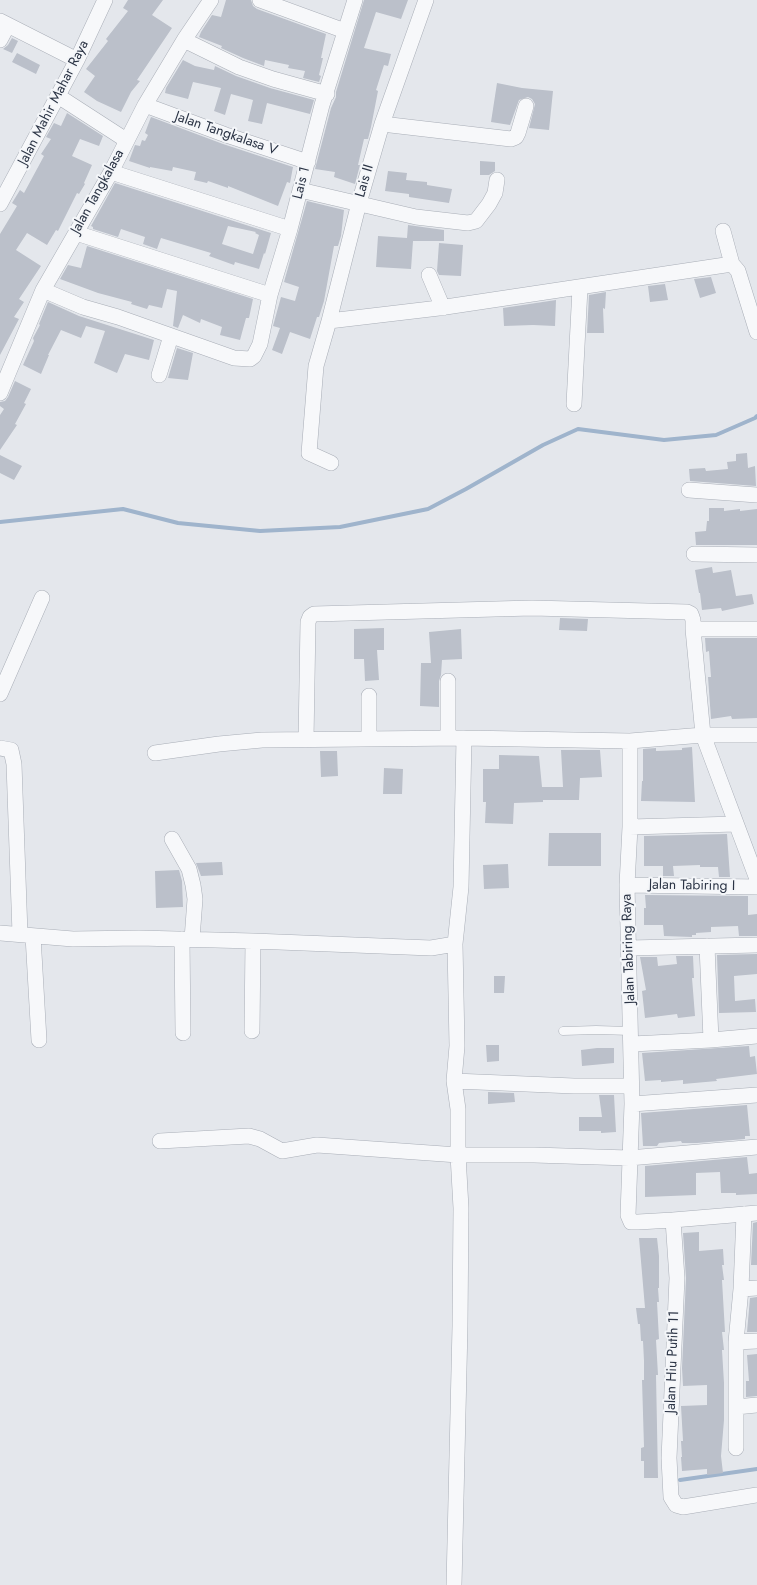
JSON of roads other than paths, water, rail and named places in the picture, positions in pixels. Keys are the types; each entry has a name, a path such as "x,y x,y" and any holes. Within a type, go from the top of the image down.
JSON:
{"street":[{"name":"Jalan Mahir Mahar Raya","path":"0,204 77,60 105,0"},
{"name":"Jalan Tangkalasa","path":"0,393 42,290 111,172 145,105 184,40 211,0"},
{"path":"260,0 346,31"},
{"name":"Lais 1","path":"171,336 234,358 244,360 254,356 260,344 270,295 355,0"},
{"name":"Lais II","path":"331,463 309,453 316,366 382,124 426,0"},
{"path":"0,40 4,23 77,60"},
{"path":"184,40 239,67 327,94"},
{"path":"58,96 126,140"},
{"name":"Jalan Tangkalasa V","path":"145,105 226,135 308,162"},
{"path":"382,124 511,139 516,137 518,133 526,106"},
{"path":"111,172 290,229"},
{"path":"300,190 416,216 468,223 476,220 489,204 495,193 497,180"},
{"path":"723,231 732,264 738,271 757,332"},
{"path":"76,233 270,295"},
{"path":"329,322 443,308 732,264"},
{"path":"430,275 443,308"},
{"path":"574,404 580,288"},
{"path":"42,290 83,307 171,336 159,375"},
{"path":"689,490 757,495"},
{"path":"694,554 757,555"},
{"path":"0,694 42,598"},
{"path":"306,740 308,622 314,614 532,608 687,612 691,614 693,620 703,736 757,879"},
{"path":"693,629 757,630"},
{"path":"448,680 456,738 461,887 455,944 457,1046 454,1081 458,1109 461,1208 454,1585"},
{"path":"369,696 369,739"},
{"path":"155,753 262,740 456,738 630,741 703,736 757,735"},
{"name":"Jalan Tabiring Raya","path":"630,741 630,826 627,885 632,1038 632,1104 628,1215 631,1222 673,1220"},
{"path":"0,748 11,750 14,764 27,935 39,1040"},
{"path":"630,826 736,824"},
{"path":"172,839 189,869 195,899 187,939 182,1033"},
{"name":"Jalan Tabiring I","path":"627,885 757,887"},
{"path":"0,933 73,939 187,939 431,948 455,944"},
{"path":"252,1031 253,941"},
{"path":"629,948 757,945"},
{"path":"707,946 711,1040"},
{"path":"632,1038 711,1040 757,1036"},
{"path":"454,1081 574,1086 631,1086"},
{"path":"632,1104 757,1096"},
{"path":"160,1141 249,1136 260,1139 282,1151 317,1145 458,1155 629,1158 757,1147"},
{"path":"673,1220 750,1213 736,1342 736,1448"},
{"name":"Jalan Hiu Putih 11","path":"673,1220 677,1278 669,1458 671,1497 676,1505 683,1507 757,1495"},
{"path":"741,1289 757,1288"},
{"path":"736,1342 757,1341"},
{"path":"736,1407 757,1405"}],"lane":[{"path":"563,1031 596,1030 632,1038"}],"waterway":[{"path":"0,522 123,509 178,523 260,531 340,527 428,509 543,445 578,429 664,440 716,435 757,416"},
{"path":"680,1480 757,1469"}]}
